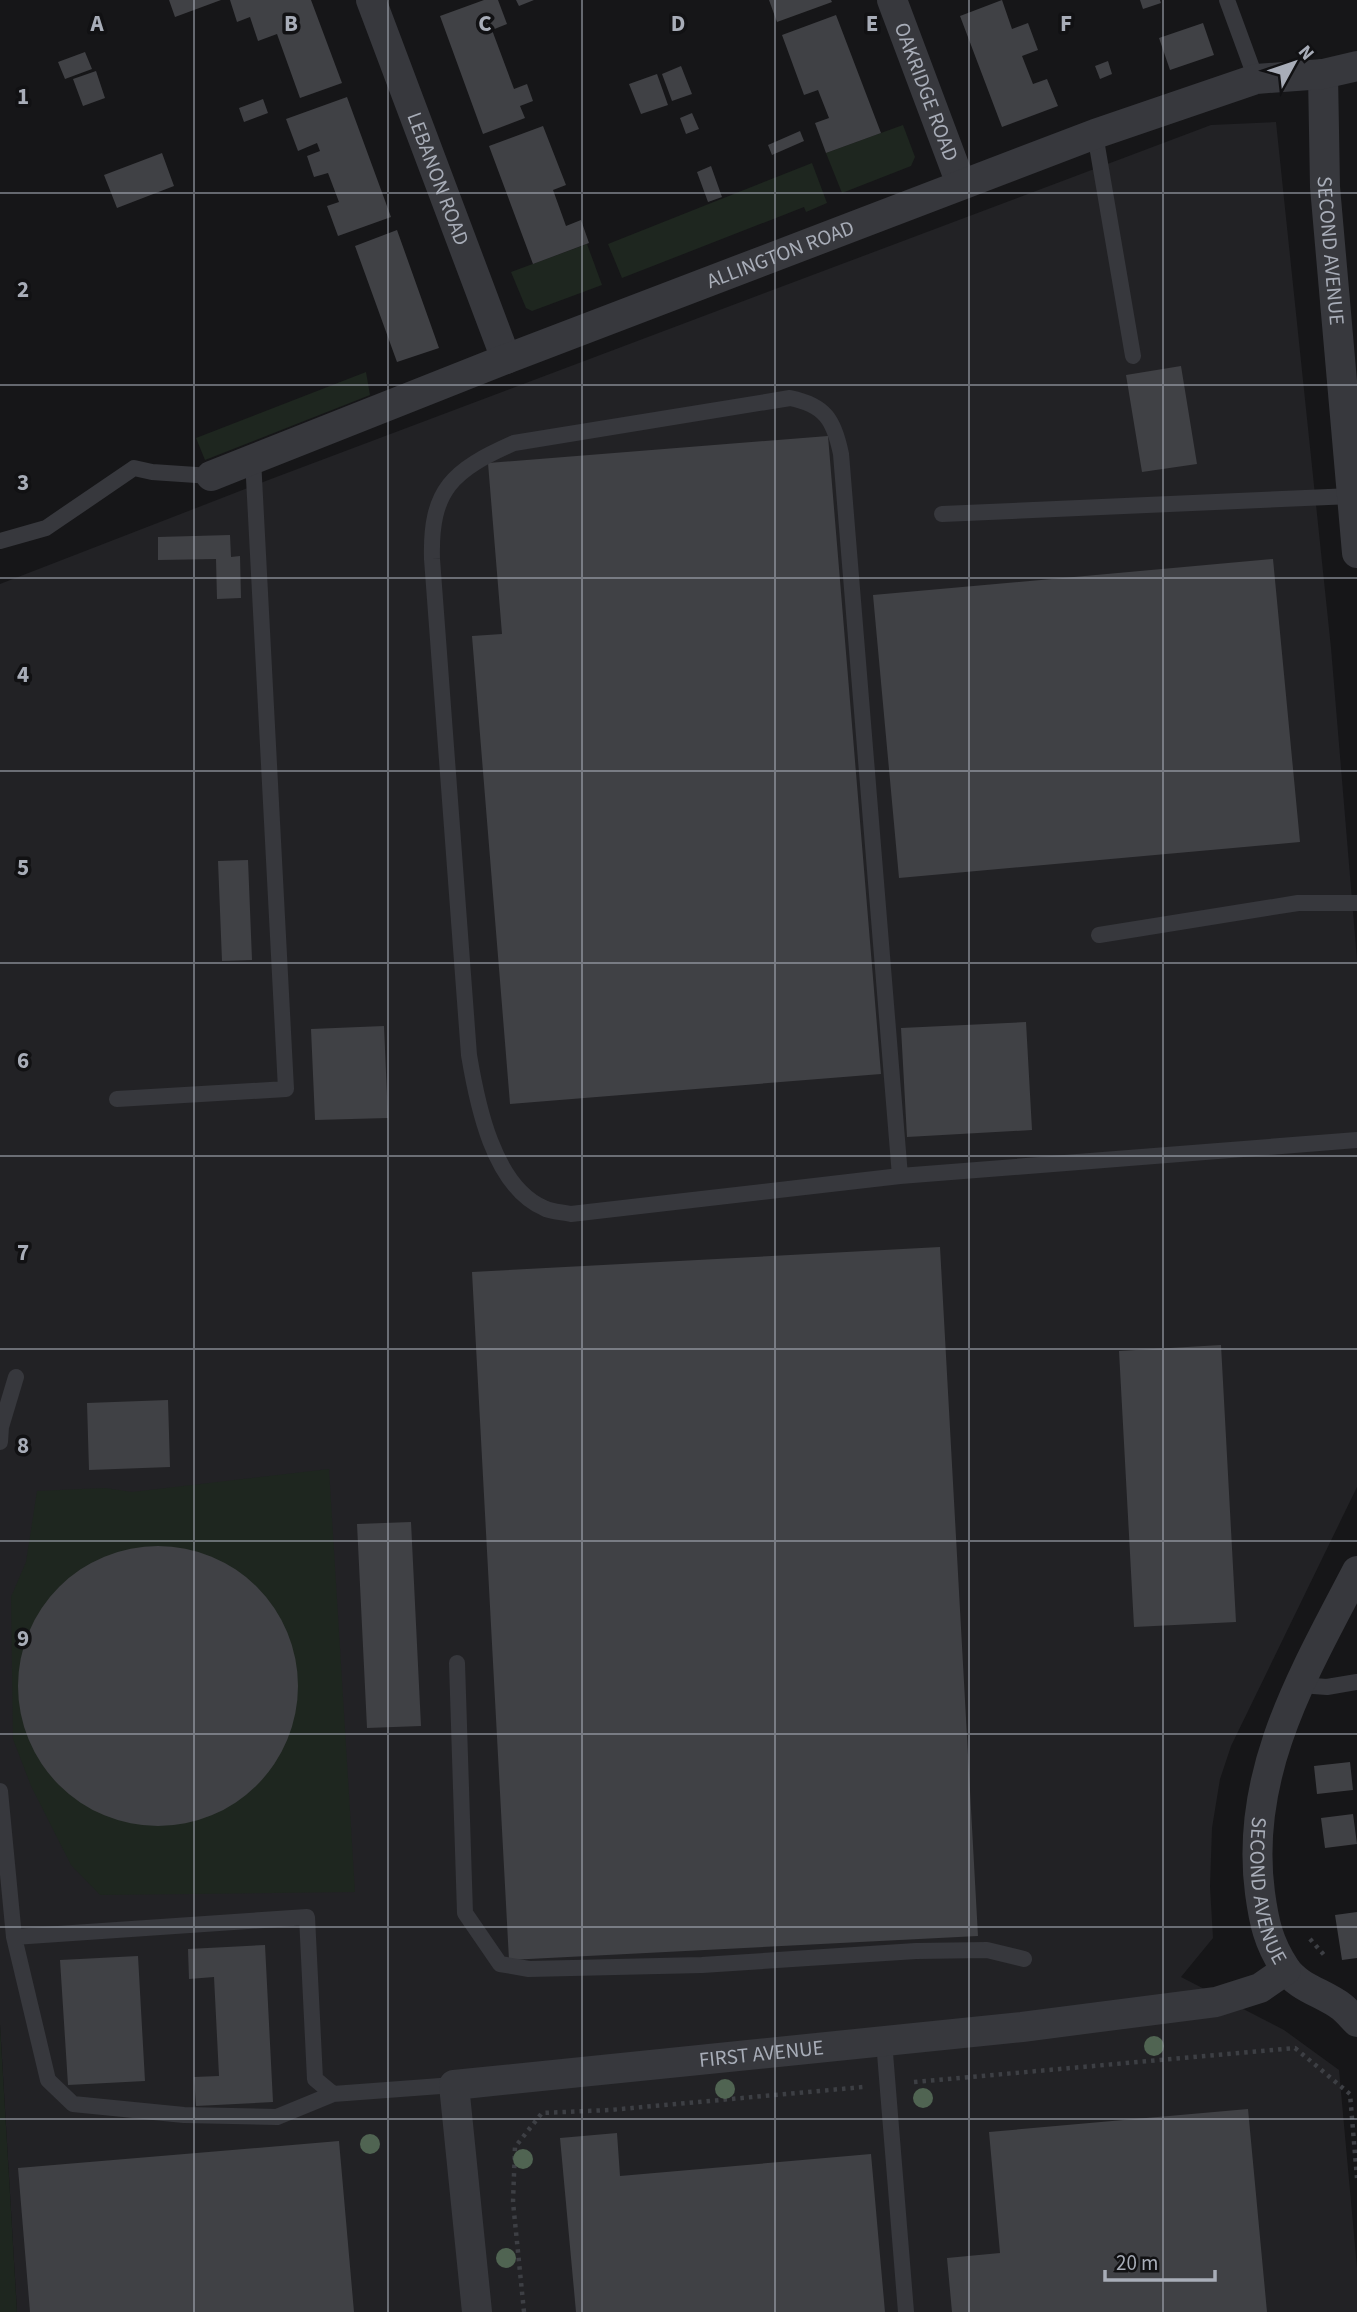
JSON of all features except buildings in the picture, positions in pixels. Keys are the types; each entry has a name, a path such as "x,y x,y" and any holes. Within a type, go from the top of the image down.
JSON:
{"street":[{"name":"LEBANON ROAD","path":"371,0 506,359"},
{"name":"OAKRIDGE ROAD","path":"892,0 961,184"},
{"name":"ALLINGTON ROAD","path":"211,476 506,359 1095,134 1256,79 1323,74 1357,66"},
{"name":"SECOND AVENUE","path":"1323,74 1325,187 1357,553"},
{"name":"SECOND AVENUE","path":"1357,1571 1277,1735 1262,1793 1255,1861 1264,1928 1286,1970 1308,1989 1341,2006 1357,2022"},
{"name":"FIRST AVENUE","path":"454,2085 884,2041 1216,2002 1260,1988 1286,1970"},
{"path":"454,2085 477,2312"}],"lane":[{"path":"1227,0 1256,79"},
{"path":"1095,134 1133,356"},
{"path":"900,1176 841,454 836,432 824,412 807,401 790,398 514,443 478,459 455,477 440,501 431,529 432,559 469,1055 476,1100 489,1138 503,1167 521,1192 544,1208 571,1214 900,1176 1357,1139"},
{"path":"117,1099 286,1089 253,459"},
{"path":"0,541 46,528 134,468 152,472 211,476"},
{"path":"942,514 1352,496"},
{"path":"1099,935 1298,904 1357,903"},
{"path":"0,1442 1,1427 16,1377"},
{"path":"457,1663 465,1913 500,1964 529,1969 702,1965 916,1951 987,1950 1024,1959"},
{"path":"1300,1685 1327,1687 1357,1682"},
{"path":"0,1791 14,1937 48,2080 72,2104 184,2115 277,2117 333,2094 454,2085"},
{"path":"14,1937 307,1917 315,2079 333,2094"},
{"path":"884,2041 906,2312"}],"path":[{"path":"1309,1937 1326,1957"}],"shaded area":[{"path":"1276,122 1331,648 1357,960 1357,1487 1231,1746 1220,1779 1212,1828 1210,1887 1213,1938 1181,1977 1284,2030 1339,2070 1357,2268 1357,2312 17,2312 0,2025 0,584 271,479 1211,125"},
{"path":"903,125 915,157 911,166 842,193 826,153"},
{"path":"812,163 827,203 806,212 804,207 622,278 608,244"},
{"path":"587,244 602,285 532,311 526,308 511,272"},
{"path":"366,372 370,395 205,460 196,438"},
{"path":"329,1469 355,1892 100,1895 71,1865 31,1786 13,1739 11,1597 26,1562 37,1491 105,1488 132,1492"},
{"path":"0,2025 17,2312 0,2312"}]}
